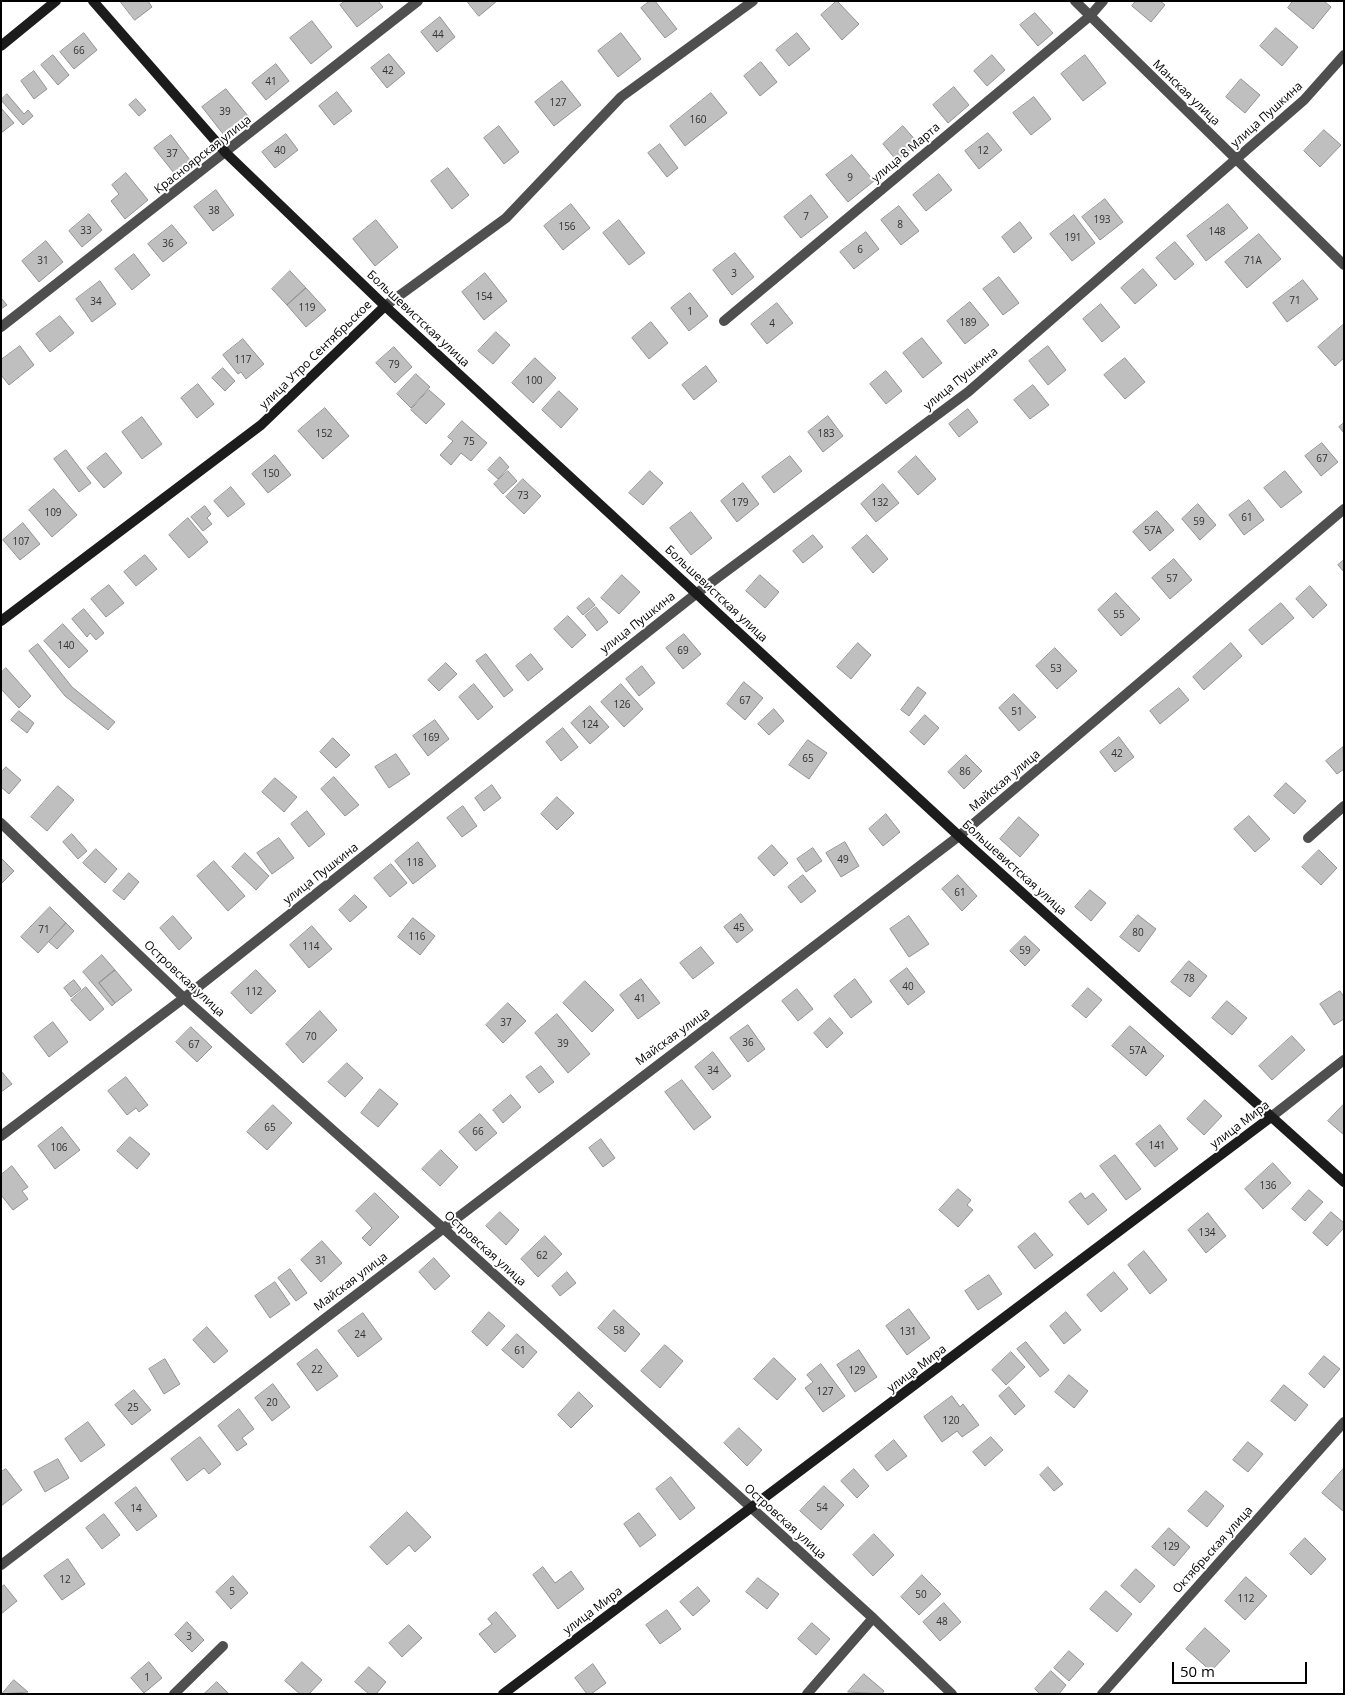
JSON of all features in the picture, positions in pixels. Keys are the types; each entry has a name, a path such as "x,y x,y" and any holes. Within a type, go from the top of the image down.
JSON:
{"street":[{"path":"1,46 56,1"},
{"name":"Большевистская улица","path":"93,1 226,153 385,306 960,836 1344,1182"},
{"name":"Красноярская улица","path":"1,327 418,1"},
{"name":"улица Утро Сентябрьское","path":"1,621 261,425 385,306 506,218 621,97 753,1"},
{"name":"Манская улица","path":"1075,1 1344,265"},
{"name":"улица 8 Марта","path":"724,321 1090,16 1103,1"},
{"name":"улица Пушкина","path":"1,1136 184,998 697,594 968,392 1304,100 1344,55"},
{"name":"Майская улица","path":"1,1565 960,836 1344,509"},
{"path":"1308,838 1344,806"},
{"name":"Островская улица","path":"1,823 184,998 443,1228 873,1618 952,1694"},
{"name":"улица Мира","path":"503,1694 1271,1118 1344,1060"},
{"name":"Октябрьская улица","path":"1102,1694 1344,1422"},
{"path":"807,1694 873,1618"},
{"path":"174,1694 223,1646"}],"building":[{"path":"120,1 148,1 152,7 135,20"},
{"path":"345,1 378,1 383,7 357,27 340,5"},
{"path":"467,1 497,1 479,16"},
{"path":"650,1 655,1 677,29 665,38 641,8"},
{"path":"837,1 859,24 842,40 821,15"},
{"path":"1136,1 1160,1 1165,5 1151,22 1132,6"},
{"path":"1293,1 1324,1 1331,7 1313,29 1288,8"},
{"path":"1035,13 1053,33 1038,46 1020,25"},
{"path":"440,17 455,37 437,52 421,32"},
{"path":"312,21 332,47 311,64 290,38"},
{"path":"1276,28 1298,47 1282,66 1260,46"},
{"path":"84,33 97,50 74,69 60,52"},
{"path":"621,33 641,59 618,77 598,51"},
{"path":"797,33 810,49 789,66 776,50"},
{"path":"389,54 405,73 387,88 371,68"},
{"path":"53,55 69,75 58,85 41,65"},
{"path":"992,55 1005,70 987,86 974,71"},
{"path":"1085,55 1106,83 1083,101 1061,74"},
{"path":"761,62 777,82 760,96 744,76"},
{"path":"276,64 289,81 266,100 252,83"},
{"path":"34,71 47,89 34,99 21,81"},
{"path":"1241,79 1260,95 1245,113 1226,97"},
{"path":"562,81 581,105 554,126 535,102"},
{"path":"954,87 969,105 948,123 933,105"},
{"path":"226,89 248,116 224,135 202,107"},
{"path":"337,92 352,111 334,125 319,106"},
{"path":"711,93 727,113 685,146 670,126"},
{"path":"7,94 24,114 28,110 33,116 23,125 1,100"},
{"path":"1034,97 1051,119 1031,135 1013,113"},
{"path":"136,99 146,110 139,116 129,105"},
{"path":"1,108 14,123 1,133"},
{"path":"499,126 519,152 504,164 484,138"},
{"path":"903,126 918,143 897,161 883,144"},
{"path":"1324,130 1341,145 1320,167 1304,151"},
{"path":"988,133 1002,150 979,169 965,151"},
{"path":"286,134 298,150 275,168 262,152"},
{"path":"171,135 190,160 174,173 154,148"},
{"path":"660,144 678,168 667,177 648,153"},
{"path":"852,155 874,181 848,202 826,175"},
{"path":"448,168 469,195 452,209 431,181"},
{"path":"126,173 148,200 125,219 111,201 119,194 112,185"},
{"path":"939,174 952,190 926,211 913,195"},
{"path":"216,190 234,215 213,231 194,207"},
{"path":"811,195 828,217 801,238 784,217"},
{"path":"1105,199 1123,222 1100,240 1082,217"},
{"path":"571,204 590,228 563,250 544,226"},
{"path":"1228,204 1248,228 1206,261 1187,236"},
{"path":"899,206 919,231 901,245 881,220"},
{"path":"89,214 102,230 82,247 69,231"},
{"path":"1074,215 1095,243 1072,261 1050,234"},
{"path":"376,220 398,247 375,266 353,239"},
{"path":"619,220 645,253 629,265 603,233"},
{"path":"1020,222 1032,238 1014,253 1002,237"},
{"path":"172,225 187,243 163,262 148,244"},
{"path":"866,232 879,249 854,269 840,252"},
{"path":"1259,234 1281,259 1247,288 1225,262"},
{"path":"46,241 63,262 39,282 22,261"},
{"path":"1175,242 1194,264 1175,280 1156,258"},
{"path":"735,253 754,277 732,295 713,270"},
{"path":"134,254 150,275 132,290 115,269"},
{"path":"1143,269 1157,285 1135,304 1121,288"},
{"path":"290,271 306,288 287,305 272,289"},
{"path":"485,273 507,301 484,320 462,292"},
{"path":"999,277 1019,303 1003,315 983,289"},
{"path":"1303,280 1318,299 1287,322 1273,303"},
{"path":"100,281 116,304 92,322 76,299"},
{"path":"306,288 326,310 306,327 287,305"},
{"path":"690,293 708,316 689,331 671,308"},
{"path":"1,298 7,305 1,309"},
{"path":"970,302 989,325 965,344 947,321"},
{"path":"777,303 793,323 767,344 751,324"},
{"path":"1101,304 1120,327 1102,342 1083,319"},
{"path":"60,316 74,333 50,352 36,334"},
{"path":"651,322 668,343 649,359 632,338"},
{"path":"1344,324 1344,358 1335,366 1318,347"},
{"path":"496,332 510,345 493,364 478,351"},
{"path":"922,338 942,363 923,378 903,353"},
{"path":"243,339 264,364 246,379 241,372 238,374 223,355"},
{"path":"20,346 34,365 9,385 1,375 1,360"},
{"path":"1048,346 1066,370 1048,385 1029,361"},
{"path":"394,347 412,367 395,383 376,363"},
{"path":"535,358 556,378 533,403 512,383"},
{"path":"1125,358 1145,382 1125,399 1104,375"},
{"path":"706,366 717,381 694,400 682,385"},
{"path":"223,368 235,381 225,391 212,378"},
{"path":"886,371 902,391 886,404 870,384"},
{"path":"416,374 430,387 411,408 397,394"},
{"path":"198,384 214,404 197,418 181,398"},
{"path":"1033,385 1049,405 1030,419 1014,400"},
{"path":"429,390 445,404 426,424 411,410"},
{"path":"559,391 578,409 561,428 542,410"},
{"path":"325,408 349,436 323,459 298,431"},
{"path":"968,409 978,422 959,437 949,424"},
{"path":"828,416 843,436 823,452 808,432"},
{"path":"142,417 162,444 142,459 122,432"},
{"path":"462,421 487,443 471,461 461,453 451,465 440,455 453,441 448,437"},
{"path":"1344,423 1344,433 1339,427"},
{"path":"1322,443 1338,462 1321,476 1305,456"},
{"path":"66,450 91,483 79,492 54,459"},
{"path":"106,453 122,473 104,488 87,468"},
{"path":"275,455 291,475 268,493 252,474"},
{"path":"790,456 802,471 774,493 762,477"},
{"path":"916,456 936,479 918,495 898,472"},
{"path":"500,457 509,467 498,479 488,470"},
{"path":"508,471 517,481 503,494 494,484"},
{"path":"650,471 663,483 643,505 629,493"},
{"path":"1285,471 1302,492 1281,508 1264,488"},
{"path":"523,479 541,496 524,514 506,497"},
{"path":"743,483 759,504 737,522 721,501"},
{"path":"883,484 899,503 876,522 861,504"},
{"path":"231,487 245,504 228,517 214,501"},
{"path":"54,489 77,515 52,537 29,510"},
{"path":"1249,500 1264,520 1244,535 1229,515"},
{"path":"1198,504 1216,525 1200,540 1182,519"},
{"path":"205,506 211,514 207,518 212,524 203,531 191,517"},
{"path":"1157,511 1174,530 1150,551 1133,532"},
{"path":"691,512 712,538 691,555 670,528"},
{"path":"188,518 208,542 189,558 169,535"},
{"path":"23,523 40,544 20,560 3,540"},
{"path":"813,535 823,547 803,563 793,551"},
{"path":"867,535 888,559 873,573 852,548"},
{"path":"145,555 157,569 136,586 124,572"},
{"path":"1174,559 1192,580 1170,599 1152,578"},
{"path":"1344,560 1344,572 1338,565"},
{"path":"622,575 640,592 619,614 601,598"},
{"path":"760,575 779,592 765,608 746,591"},
{"path":"109,585 124,603 106,617 91,599"},
{"path":"1310,586 1327,605 1313,618 1296,599"},
{"path":"1116,593 1140,619 1121,636 1098,610"},
{"path":"589,598 595,605 583,615 577,608"},
{"path":"1281,603 1294,618 1262,645 1249,630"},
{"path":"596,607 608,622 597,631 585,616"},
{"path":"84,609 104,633 96,640 90,633 87,637 72,619"},
{"path":"568,616 586,635 572,648 554,629"},
{"path":"63,624 88,651 69,668 44,641"},
{"path":"684,634 701,654 683,669 666,648"},
{"path":"858,643 871,655 851,679 837,667"},
{"path":"1231,643 1242,656 1204,690 1193,677"},
{"path":"38,644 72,687 115,722 108,730 65,696 29,651"},
{"path":"1055,648 1077,671 1057,689 1036,666"},
{"path":"486,654 513,690 504,697 476,661"},
{"path":"531,654 543,669 528,681 516,666"},
{"path":"446,663 457,674 439,691 428,680"},
{"path":"642,666 655,683 639,696 626,679"},
{"path":"6,668 31,696 19,708 1,689 1,673"},
{"path":"744,682 763,698 745,720 727,704"},
{"path":"474,684 493,707 478,720 459,697"},
{"path":"621,684 643,709 624,727 601,702"},
{"path":"918,687 926,693 909,716 901,710"},
{"path":"1179,688 1189,700 1160,724 1150,711"},
{"path":"1014,694 1036,717 1019,731 999,708"},
{"path":"590,706 609,727 590,744 571,723"},
{"path":"774,709 784,721 769,735 758,724"},
{"path":"19,711 34,723 27,733 11,720"},
{"path":"925,715 939,728 924,745 910,732"},
{"path":"435,720 449,739 428,756 413,736"},
{"path":"563,728 578,747 561,761 546,742"},
{"path":"1119,737 1134,757 1115,772 1100,752"},
{"path":"333,738 350,755 336,768 320,752"},
{"path":"808,740 827,753 809,779 789,765"},
{"path":"1343,747 1344,769 1337,774 1326,761"},
{"path":"396,754 410,774 389,788 375,767"},
{"path":"966,755 982,771 964,789 948,772"},
{"path":"6,767 21,780 9,794 1,787 1,773"},
{"path":"334,777 359,805 345,816 321,789"},
{"path":"275,778 297,797 284,812 262,792"},
{"path":"1286,783 1306,801 1294,814 1274,796"},
{"path":"492,785 501,798 484,811 475,798"},
{"path":"58,786 74,800 47,831 31,817"},
{"path":"557,797 574,813 557,830 541,814"},
{"path":"463,806 477,826 462,837 447,818"},
{"path":"307,811 325,834 309,847 291,824"},
{"path":"886,814 900,832 883,846 869,829"},
{"path":"1249,816 1270,839 1255,852 1234,829"},
{"path":"1019,817 1039,835 1020,857 1000,839"},
{"path":"72,834 87,851 78,859 63,842"},
{"path":"279,838 294,858 272,874 257,853"},
{"path":"418,842 436,866 413,884 395,861"},
{"path":"845,842 859,866 841,877 826,853"},
{"path":"772,845 788,863 774,876 758,858"},
{"path":"813,848 822,861 806,872 797,859"},
{"path":"96,849 117,869 105,883 83,863"},
{"path":"1319,850 1337,868 1321,885 1302,867"},
{"path":"245,853 269,876 256,890 232,867"},
{"path":"1,858 14,871 1,884"},
{"path":"214,861 245,896 228,911 197,876"},
{"path":"391,864 407,883 390,897 374,878"},
{"path":"129,873 139,882 124,900 113,891"},
{"path":"803,875 816,891 801,903 788,887"},
{"path":"958,875 977,896 962,911 942,889"},
{"path":"1090,890 1106,903 1091,921 1075,907"},
{"path":"355,895 367,907 350,922 339,910"},
{"path":"50,907 66,923 38,953 21,937"},
{"path":"741,914 753,930 737,943 724,927"},
{"path":"1138,915 1156,929 1139,952 1120,937"},
{"path":"173,916 192,938 179,950 160,928"},
{"path":"909,916 929,944 909,957 890,929"},
{"path":"413,918 435,936 420,955 398,937"},
{"path":"66,923 74,931 57,949 49,942"},
{"path":"312,926 332,949 309,968 290,945"},
{"path":"1025,936 1040,950 1025,966 1010,951"},
{"path":"701,947 714,963 693,979 680,963"},
{"path":"102,955 115,970 99,983 115,1003 112,1006 83,972"},
{"path":"1189,961 1207,976 1190,997 1171,982"},
{"path":"907,968 925,992 908,1005 890,981"},
{"path":"115,970 132,990 115,1003 99,983"},
{"path":"256,970 276,991 251,1014 231,993"},
{"path":"641,979 660,1003 638,1019 620,995"},
{"path":"855,979 872,1002 851,1018 834,996"},
{"path":"74,980 81,989 71,997 64,988"},
{"path":"585,981 614,1010 592,1032 563,1003"},
{"path":"86,987 104,1009 90,1021 71,1000"},
{"path":"1088,988 1102,1000 1086,1018 1072,1006"},
{"path":"797,989 813,1009 798,1021 782,1001"},
{"path":"1340,991 1344,997 1344,1019 1334,1025 1320,1004"},
{"path":"1227,1001 1247,1018 1232,1035 1212,1018"},
{"path":"508,1003 526,1021 503,1043 486,1025"},
{"path":"320,1011 337,1030 303,1063 286,1044"},
{"path":"557,1014 590,1054 568,1073 535,1033"},
{"path":"830,1018 843,1033 827,1048 814,1033"},
{"path":"53,1022 68,1042 49,1057 34,1037"},
{"path":"748,1025 765,1049 748,1062 730,1038"},
{"path":"1130,1026 1164,1056 1146,1076 1112,1046"},
{"path":"191,1027 212,1047 197,1062 176,1042"},
{"path":"1292,1036 1305,1050 1272,1080 1259,1066"},
{"path":"713,1052 731,1076 713,1090 695,1067"},
{"path":"347,1063 363,1078 345,1097 328,1082"},
{"path":"541,1066 554,1082 539,1093 526,1077"},
{"path":"1,1071 12,1084 1,1092"},
{"path":"126,1077 148,1105 139,1112 136,1108 127,1115 108,1091"},
{"path":"682,1080 711,1117 694,1130 665,1092"},
{"path":"380,1089 398,1104 378,1127 361,1113"},
{"path":"511,1095 521,1107 503,1123 493,1110"},
{"path":"1205,1100 1222,1116 1204,1135 1187,1119"},
{"path":"1344,1104 1344,1135 1328,1121"},
{"path":"273,1105 292,1123 267,1150 247,1132"},
{"path":"480,1114 497,1133 476,1151 459,1132"},
{"path":"1160,1125 1178,1149 1155,1167 1136,1144"},
{"path":"62,1127 80,1150 55,1169 38,1146"},
{"path":"130,1137 150,1154 137,1169 117,1151"},
{"path":"601,1139 615,1158 603,1167 589,1148"},
{"path":"441,1150 458,1167 440,1186 422,1169"},
{"path":"1115,1155 1141,1189 1126,1200 1100,1166"},
{"path":"1273,1163 1291,1183 1263,1209 1245,1189"},
{"path":"12,1166 28,1187 22,1191 28,1199 13,1210 1,1195 1,1175"},
{"path":"958,1189 971,1200 967,1205 973,1210 958,1227 939,1210"},
{"path":"1309,1190 1323,1202 1305,1221 1292,1209"},
{"path":"375,1193 399,1217 370,1246 362,1238 372,1228 356,1211"},
{"path":"1081,1193 1085,1199 1093,1193 1107,1210 1088,1225 1069,1202"},
{"path":"500,1212 519,1230 506,1245 486,1226"},
{"path":"1331,1212 1344,1223 1344,1228 1327,1246 1313,1233"},
{"path":"1208,1213 1226,1236 1206,1253 1188,1230"},
{"path":"1035,1233 1053,1255 1035,1269 1018,1247"},
{"path":"545,1236 562,1254 538,1277 521,1259"},
{"path":"322,1241 342,1263 321,1282 301,1260"},
{"path":"1144,1251 1167,1280 1150,1294 1128,1265"},
{"path":"434,1258 450,1276 435,1290 419,1272"},
{"path":"290,1269 307,1293 296,1301 278,1278"},
{"path":"567,1272 576,1283 560,1296 552,1286"},
{"path":"1114,1272 1128,1289 1101,1312 1087,1295"},
{"path":"989,1275 1002,1294 978,1310 965,1291"},
{"path":"275,1282 290,1304 270,1318 255,1296"},
{"path":"909,1309 930,1338 907,1355 886,1326"},
{"path":"614,1310 640,1334 625,1352 598,1328"},
{"path":"489,1312 505,1326 487,1346 472,1332"},
{"path":"1066,1312 1081,1330 1064,1344 1050,1326"},
{"path":"363,1313 382,1339 358,1357 338,1331"},
{"path":"207,1327 228,1351 214,1363 193,1340"},
{"path":"517,1334 537,1352 523,1368 502,1350"},
{"path":"1026,1342 1049,1370 1040,1377 1017,1349"},
{"path":"665,1345 683,1361 660,1388 641,1371"},
{"path":"317,1349 338,1376 317,1391 297,1364"},
{"path":"859,1350 877,1377 855,1392 837,1365"},
{"path":"1011,1352 1025,1367 1006,1385 992,1370"},
{"path":"1324,1356 1340,1369 1324,1388 1309,1374"},
{"path":"774,1358 796,1379 777,1400 754,1379"},
{"path":"165,1359 180,1384 164,1394 149,1369"},
{"path":"821,1364 845,1396 823,1412 805,1388 813,1382 807,1375"},
{"path":"1069,1375 1088,1391 1074,1408 1055,1392"},
{"path":"273,1384 290,1407 272,1421 255,1398"},
{"path":"1284,1385 1308,1405 1295,1421 1271,1401"},
{"path":"1009,1387 1025,1406 1015,1415 999,1396"},
{"path":"134,1390 151,1410 132,1425 115,1405"},
{"path":"579,1392 593,1406 571,1428 558,1415"},
{"path":"952,1396 960,1407 963,1404 979,1425 962,1437 957,1431 942,1442 924,1417"},
{"path":"239,1409 254,1429 242,1438 247,1444 237,1451 218,1426"},
{"path":"88,1422 105,1445 81,1462 65,1439"},
{"path":"739,1428 762,1450 747,1466 724,1443"},
{"path":"200,1437 221,1464 209,1474 204,1468 187,1481 171,1459"},
{"path":"991,1437 1003,1450 985,1466 973,1452"},
{"path":"894,1440 907,1456 887,1471 875,1456"},
{"path":"1248,1442 1263,1454 1248,1472 1233,1460"},
{"path":"58,1459 69,1478 45,1492 34,1472"},
{"path":"1048,1467 1063,1484 1054,1491 1040,1475"},
{"path":"1344,1468 1344,1510 1343,1511 1322,1493"},
{"path":"6,1469 22,1490 1,1506 1,1472"},
{"path":"854,1469 869,1486 857,1498 841,1481"},
{"path":"671,1477 695,1508 680,1520 656,1489"},
{"path":"824,1486 844,1505 821,1530 800,1511"},
{"path":"136,1487 157,1516 137,1531 115,1503"},
{"path":"1206,1491 1224,1506 1207,1527 1188,1511"},
{"path":"407,1512 431,1537 415,1552 409,1545 387,1565 370,1547"},
{"path":"639,1513 656,1535 640,1547 624,1524"},
{"path":"104,1514 120,1535 102,1549 86,1528"},
{"path":"1169,1528 1190,1547 1174,1566 1152,1547"},
{"path":"874,1534 894,1555 873,1576 853,1555"},
{"path":"1305,1538 1326,1559 1311,1575 1290,1554"},
{"path":"68,1559 85,1584 62,1600 44,1576"},
{"path":"543,1567 555,1583 571,1571 584,1589 558,1609 533,1575"},
{"path":"1136,1569 1155,1586 1140,1603 1121,1586"},
{"path":"922,1575 941,1594 919,1615 901,1597"},
{"path":"233,1576 248,1593 231,1609 216,1592"},
{"path":"1246,1577 1267,1596 1245,1620 1225,1601"},
{"path":"758,1578 779,1594 767,1609 746,1592"},
{"path":"4,1585 17,1601 1,1614 1,1588"},
{"path":"698,1587 710,1601 693,1616 680,1602"},
{"path":"1106,1591 1132,1614 1117,1632 1090,1609"},
{"path":"944,1603 961,1622 940,1641 923,1622"},
{"path":"667,1610 681,1629 660,1644 646,1625"},
{"path":"496,1612 516,1636 495,1653 479,1634 492,1624 488,1619"},
{"path":"187,1622 204,1640 192,1652 175,1635"},
{"path":"812,1623 830,1639 816,1655 798,1639"},
{"path":"409,1625 422,1638 402,1657 389,1643"},
{"path":"1205,1628 1230,1651 1211,1671 1186,1649"},
{"path":"1069,1651 1084,1664 1069,1681 1054,1668"},
{"path":"149,1662 162,1678 144,1693 131,1678"},
{"path":"302,1662 322,1680 309,1694 300,1694 285,1681"},
{"path":"593,1664 606,1683 591,1694 587,1694 575,1678"},
{"path":"369,1667 386,1682 376,1694 369,1694 355,1682"},
{"path":"1051,1671 1066,1685 1059,1694 1040,1694 1035,1689"},
{"path":"864,1674 884,1691 882,1694 848,1692"},
{"path":"14,1680 28,1692 2,1694"},
{"path":"217,1682 229,1694 204,1694"}]}
